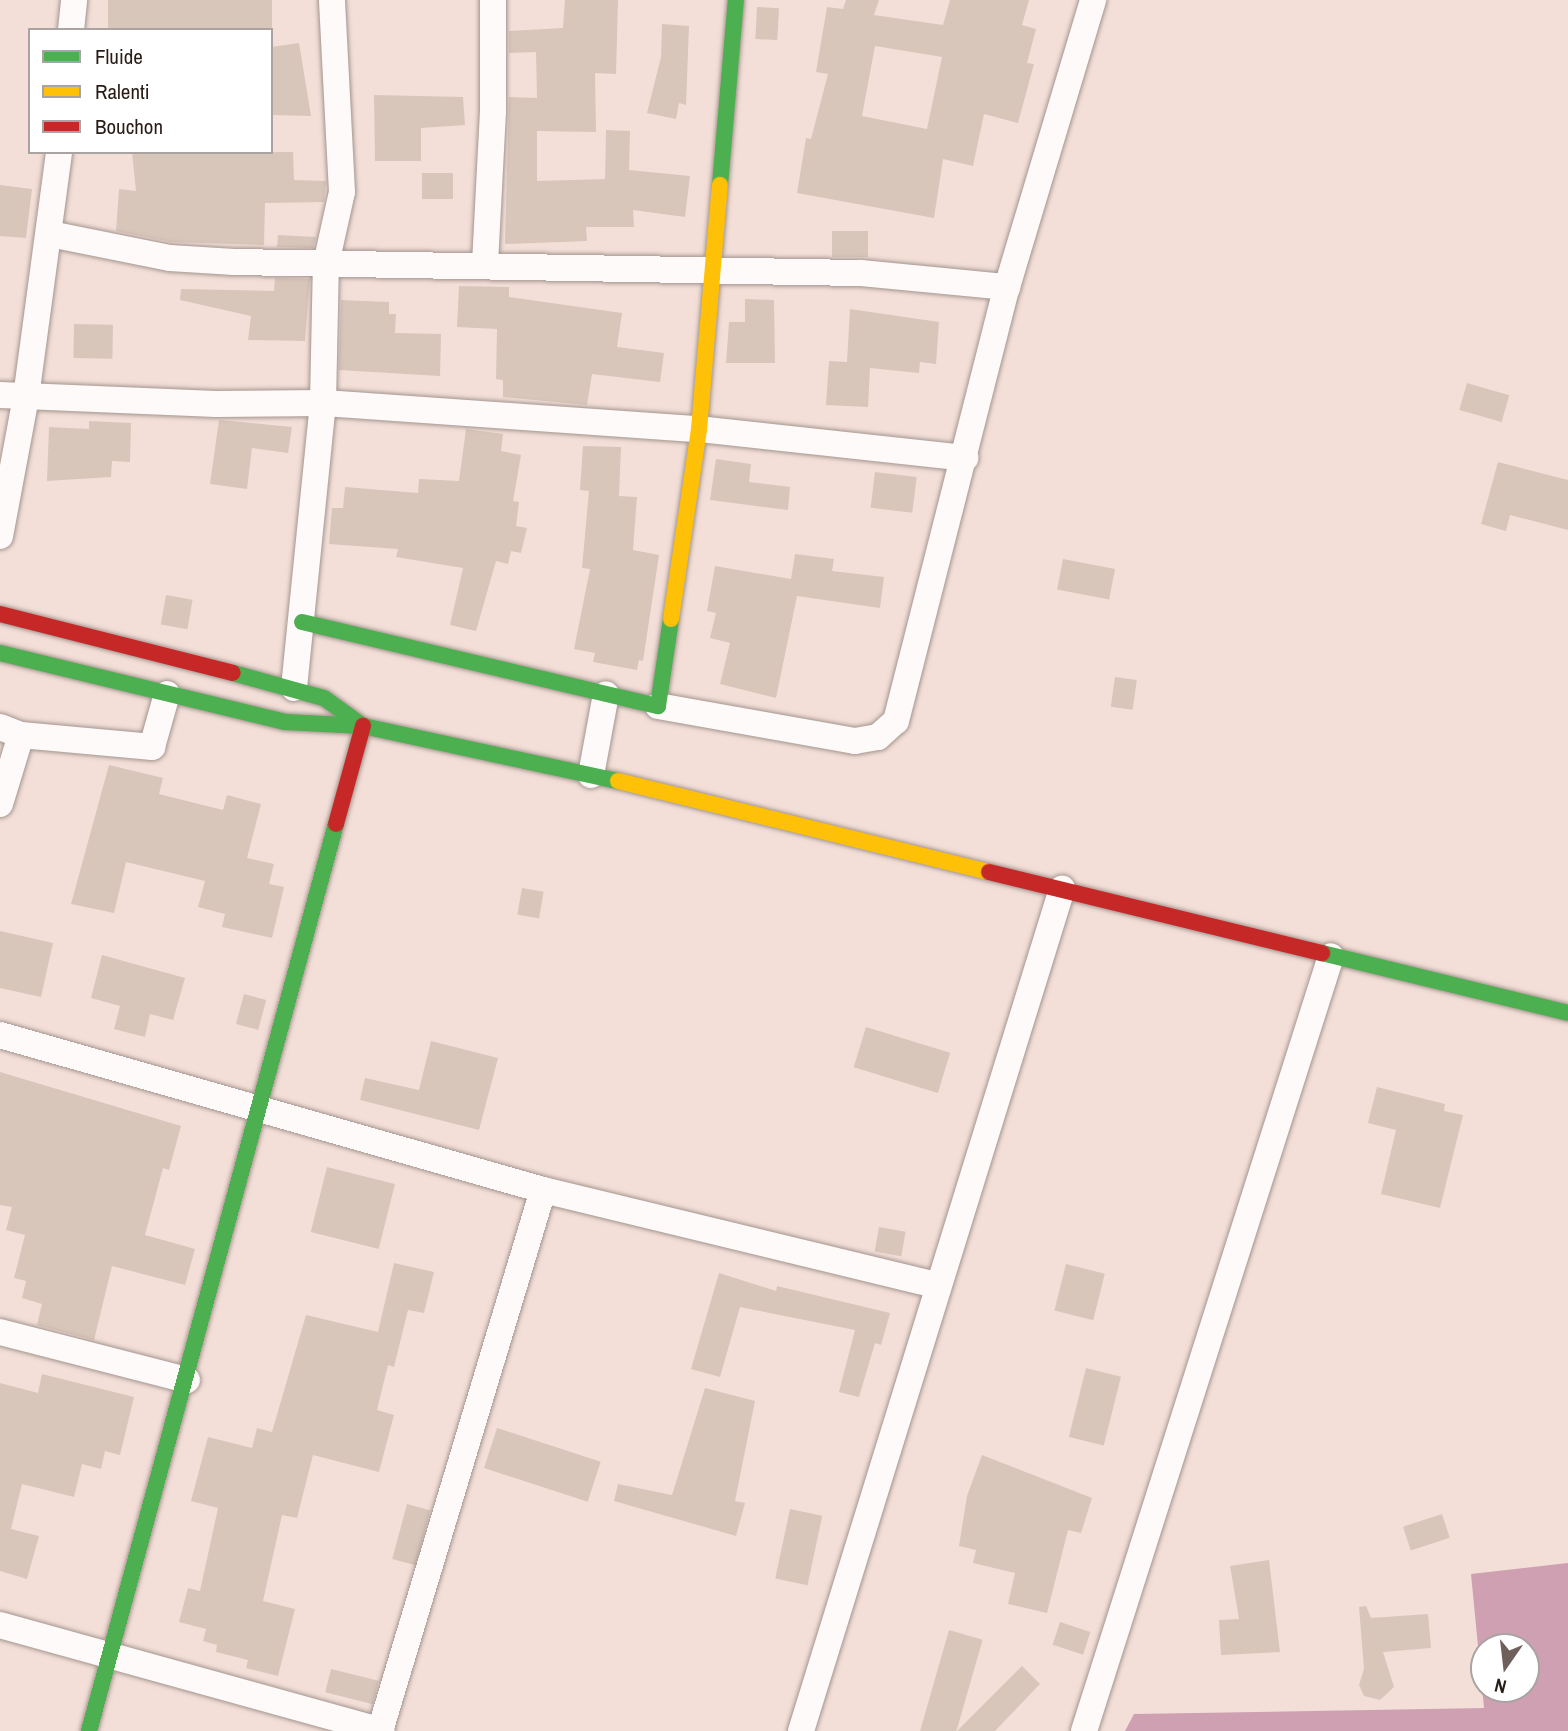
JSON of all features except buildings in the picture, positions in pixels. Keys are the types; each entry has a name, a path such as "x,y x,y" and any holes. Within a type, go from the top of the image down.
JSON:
{"main road":[{"path":"302,622 658,706 699,429 736,0"},
{"path":"0,614 294,688 324,698 363,726"},
{"path":"0,653 285,722 363,726 591,775 1568,1013"},
{"path":"89,1731 187,1380 256,1111 363,726"}],"street":[{"path":"71,28 74,0"},
{"path":"294,688 323,403 326,264 342,192 332,0"},
{"path":"485,264 493,111 494,0"},
{"path":"658,706 855,741 886,730 896,720 1007,287 1093,0"},
{"path":"0,536 13,396 50,234 59,154"},
{"path":"50,234 170,258 326,264 485,264 713,272 861,273 1007,287"},
{"path":"13,396 323,403 699,429 965,458"},
{"path":"0,804 11,731 152,747 167,694"},
{"path":"591,775 606,694"},
{"path":"801,1731 1062,889"},
{"path":"1084,1731 1331,956"},
{"path":"0,1035 256,1111 543,1190 939,1286"},
{"path":"0,1625 381,1731 543,1190"},
{"path":"0,1332 187,1380"}],"shaded area":[{"path":"1568,1563 1568,1731 1125,1731 1134,1714 1484,1708 1484,1703 1540,1703 1540,1633 1477,1633 1471,1574"}],"traffic: fast":[{"path":"720,185 736,0"},
{"path":"302,622 658,706 671,619"},
{"path":"0,653 285,722 363,726 618,781"},
{"path":"233,673 324,698 363,726"},
{"path":"89,1731 336,824"},
{"path":"1322,953 1568,1013"}],"traffic: slow":[{"path":"671,619 699,429 720,185"},
{"path":"618,781 989,872"}],"traffic: jam":[{"path":"0,614 233,673"},
{"path":"336,824 363,726"},
{"path":"989,872 1322,953"}]}
